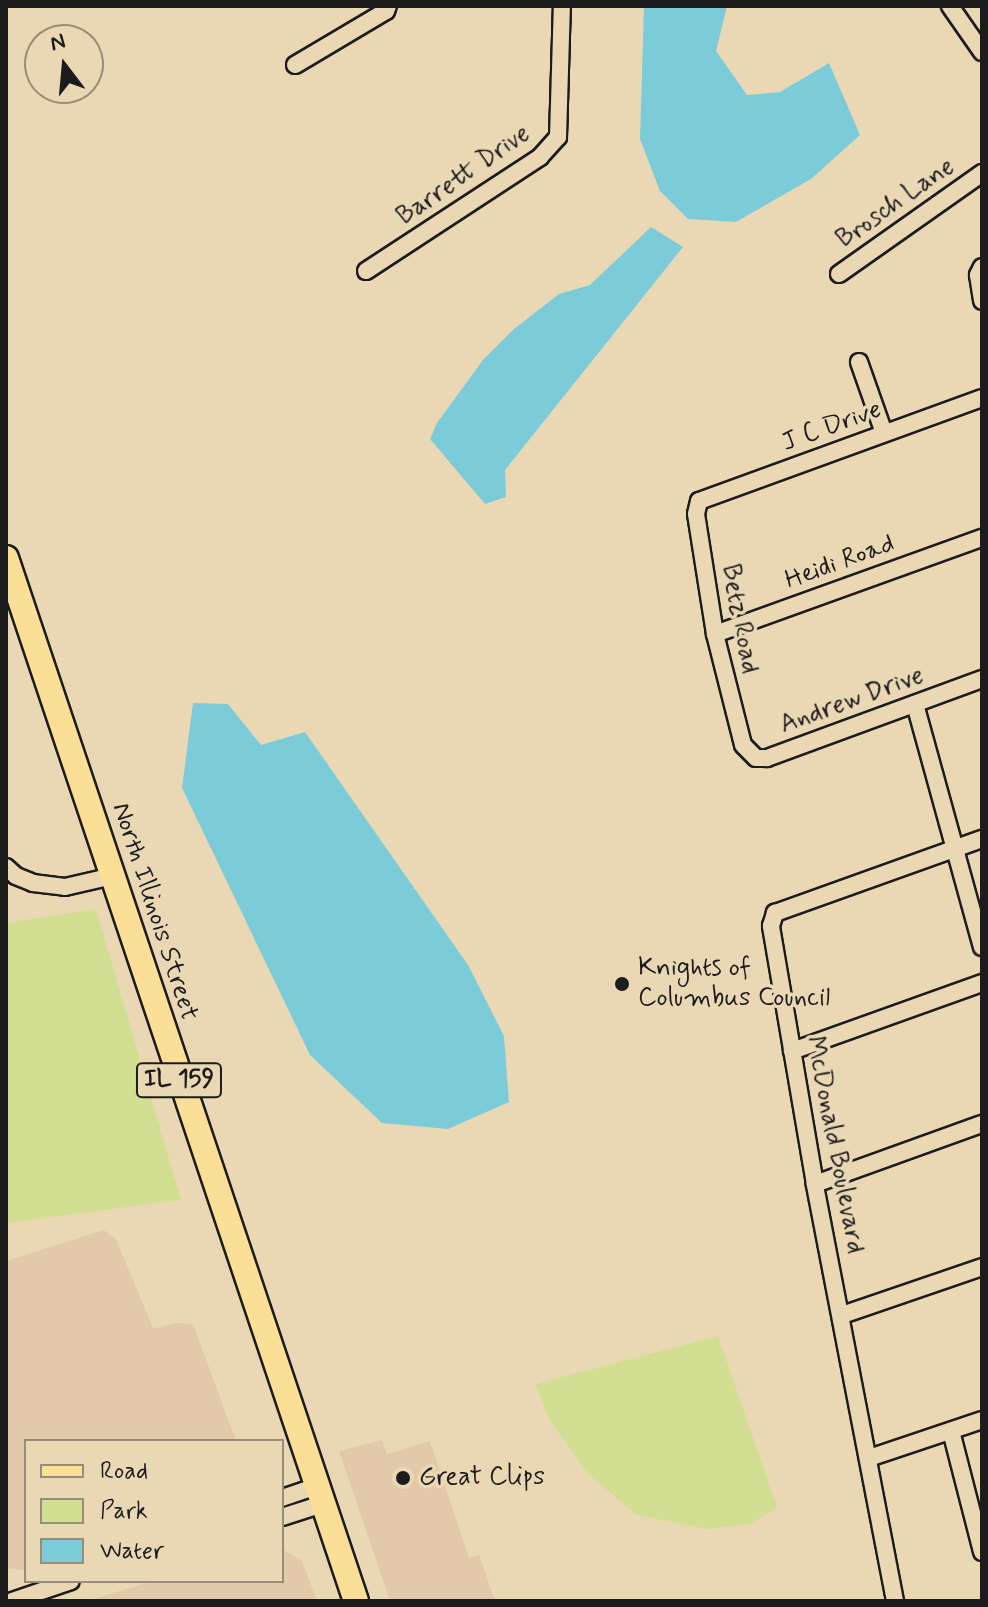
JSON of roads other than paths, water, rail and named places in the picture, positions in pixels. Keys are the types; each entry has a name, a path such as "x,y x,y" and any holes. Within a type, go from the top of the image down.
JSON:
{"main road":[{"name":"North Illinois Street","path":"6,558 356,1601"}],"street":[{"path":"295,65 386,11 388,6"},
{"name":"Barrett Drive","path":"366,271 540,157 558,137 562,6"},
{"path":"950,6 982,52"},
{"name":"Brosch Lane","path":"839,274 982,173"},
{"path":"982,267 978,275 982,301"},
{"path":"859,362 884,433"},
{"name":"J C Drive","path":"699,501 982,398"},
{"name":"Betz Road","path":"699,501 696,514 715,634 743,745"},
{"name":"Heidi Road","path":"715,634 982,538"},
{"name":"Andrew Drive","path":"743,745 756,758 767,758 982,679"},
{"path":"915,704 982,947"},
{"name":"McDonald Boulevard","path":"895,1601 815,1184 771,926 775,913 982,839"},
{"path":"6,867 16,876 33,883 65,887 113,876"},
{"path":"792,1051 982,983"},
{"path":"815,1184 982,1124"},
{"path":"842,1315 982,1267"},
{"path":"869,1458 982,1420"},
{"path":"951,1431 982,1552"},
{"path":"284,1498 320,1495"},
{"path":"284,1516 320,1495"},
{"path":"12,1601 65,1583"}],"water":[{"path":"644,6 727,6 716,51 747,95 780,92 829,63 860,135 811,179 736,222 688,219 660,191 640,139"},
{"path":"651,227 683,247 505,470 506,497 485,504 430,439 437,423 483,360 514,329 559,294 590,285"},
{"path":"193,703 228,704 261,745 305,732 468,965 504,1036 509,1102 448,1129 382,1123 310,1055 182,788"}],"place":[{"name":"Knights of Columbus Council","path":"622,984"},
{"name":"Great Clips","path":"403,1478"}]}
